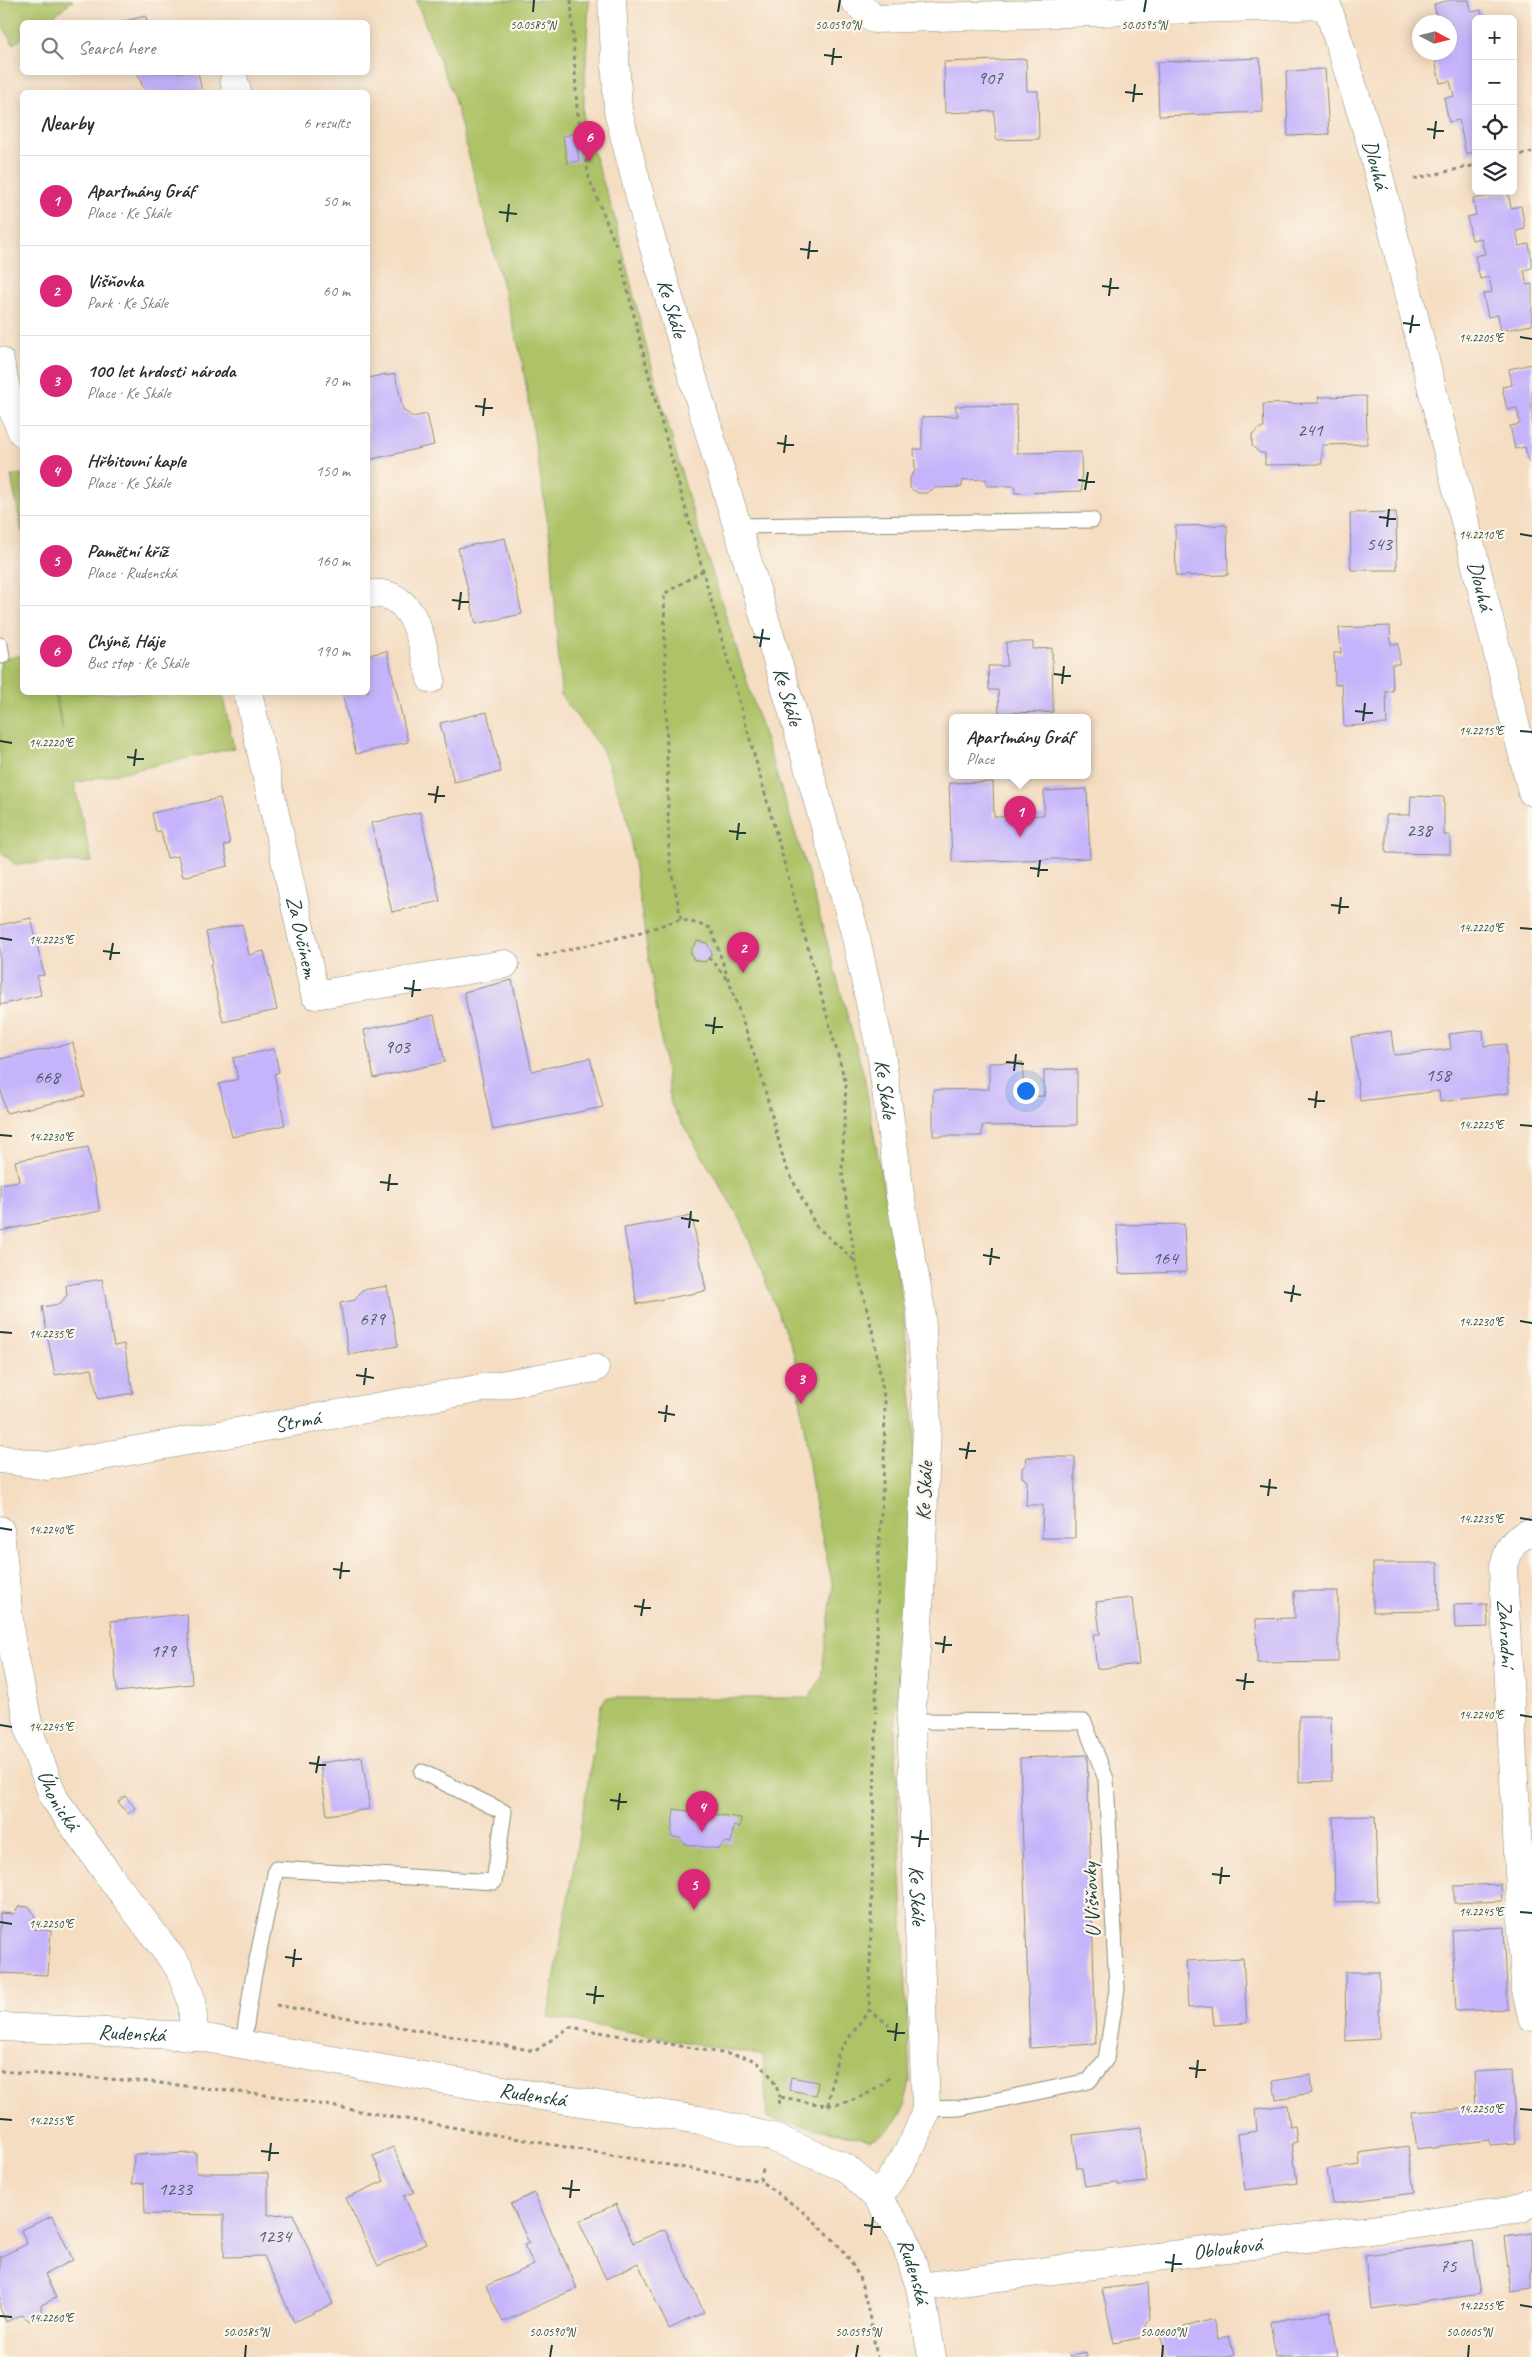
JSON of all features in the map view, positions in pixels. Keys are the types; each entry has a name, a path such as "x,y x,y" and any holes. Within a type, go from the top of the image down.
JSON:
{"street":[{"name":"Ke Skále","path":"612,0 618,111 647,224 793,713 854,929 880,1053 900,1195 921,1310 927,1424 920,1594 911,1721 926,2109 917,2136 878,2198"},
{"name":"Dlouhá","path":"854,0 874,19 1327,5 1368,134 1382,187 1532,792"},
{"path":"0,361 4,406 20,429"},
{"path":"370,594 390,596 406,606 418,626 431,679"},
{"name":"Za Ovčínem","path":"249,695 315,995 505,964"},
{"name":"Strmá","path":"0,1459 47,1466 595,1368"},
{"name":"Úhonická","path":"0,1530 11,1640 31,1737 54,1798 179,1968 192,2001 194,2036"},
{"name":"Zahradní","path":"1532,1532 1520,1536 1509,1549 1503,1569 1525,1986 1532,2017"},
{"name":"Rudenská","path":"0,2026 194,2036 520,2093 699,2120 772,2136 846,2168 878,2198 903,2234 920,2287 932,2357"},
{"name":"Oblouková","path":"920,2287 1496,2214 1521,2207 1532,2201"}],"lane":[{"path":"737,526 1092,520"},
{"name":"U Višňovky","path":"911,1721 1084,1722 1106,1779 1117,1989 1106,2059 1089,2081 960,2108 926,2109"},
{"path":"243,2044 276,1869 494,1882 504,1812 422,1772"}],"path":[{"path":"571,0 577,108 589,178 618,250 702,571 846,1084 842,1170 855,1261 874,1338 885,1403 884,1465 878,1561 869,2010 838,2053 828,2105"},
{"path":"1517,155 1532,152"},
{"path":"1382,187 1472,166"},
{"path":"681,918 669,858 664,594 702,571"},
{"path":"505,964 635,934 681,918 710,928 761,1075 785,1165 816,1226 855,1261"},
{"path":"708,958 713,961 730,983"},
{"path":"250,2000 535,2051 570,2027 759,2061 777,2086 780,2097 760,2181"},
{"path":"869,2010 893,2028"},
{"path":"780,2097 828,2105 870,2094 888,2081 895,2069"},
{"path":"0,2071 151,2082 274,2096 760,2181 812,2217 858,2276 877,2357"}],"green space":[{"path":"0,0 73,0 48,20 20,20 20,39 13,44 0,21"},
{"path":"416,0 589,0 583,121 614,215 646,346 690,503 807,870 864,1076 902,1298 915,1435 895,1734 910,2080 906,2100 899,2117 888,2130 870,2140 767,2118 763,2056 548,2017 601,1705 606,1698 808,1698 821,1679 833,1587 814,1500 794,1354 742,1222 671,1105 627,817 603,751 561,696 551,544 522,360 453,95"},
{"path":"20,474 20,522 11,476"},
{"path":"20,655 20,695 54,695 63,731 56,695 222,695 234,748 74,783 92,862 15,864 0,852 0,660"}],"building":[{"path":"1450,0 1469,0 1471,12 1481,10 1482,15 1472,15 1472,152 1466,154 1459,120 1449,122 1444,98 1454,96 1450,81 1440,83 1435,60 1457,60 1457,15 1436,15 1434,4"},
{"path":"146,16 147,20 129,20"},
{"path":"1260,58 1263,112 1159,116 1157,62"},
{"path":"1026,59 1027,91 1038,91 1039,139 996,140 994,111 945,113 944,62"},
{"path":"1325,69 1329,134 1288,136 1286,71"},
{"path":"138,75 199,75 202,90 144,90"},
{"path":"575,134 579,161 567,163 563,136"},
{"path":"1493,195 1509,195 1511,208 1521,206 1525,229 1516,231 1519,246 1529,244 1532,261 1532,268 1524,270 1527,285 1532,284 1532,325 1501,331 1498,315 1488,317 1483,294 1492,292 1489,277 1480,279 1475,256 1485,254 1481,238 1472,240 1467,217 1476,215 1473,199"},
{"path":"1532,364 1532,462 1528,462 1525,447 1515,449 1510,426 1520,424 1517,408 1507,410 1502,387 1512,385 1509,369"},
{"path":"395,374 403,410 413,417 427,414 434,445 370,460 370,378"},
{"path":"1366,396 1367,444 1322,445 1322,464 1265,465 1265,453 1260,453 1252,446 1252,435 1260,428 1264,428 1263,404 1319,403 1318,397"},
{"path":"1016,405 1017,453 1081,452 1082,491 1015,493 1015,486 987,486 986,479 963,480 962,487 935,488 927,493 918,493 910,488 910,478 915,471 914,449 922,449 922,417 958,416 955,406"},
{"path":"1396,512 1397,570 1351,570 1350,513"},
{"path":"1227,525 1228,575 1176,576 1175,526"},
{"path":"505,538 522,614 476,624 458,548"},
{"path":"1390,626 1391,644 1399,644 1399,664 1392,664 1393,691 1386,691 1387,724 1344,726 1342,684 1335,685 1334,653 1341,653 1339,628"},
{"path":"1006,642 1033,642 1033,649 1052,648 1053,712 999,713 998,690 989,690 988,666 1007,666"},
{"path":"387,651 408,742 356,754 343,695 370,695 370,655"},
{"path":"487,712 501,772 454,782 440,723"},
{"path":"993,782 994,817 1044,815 1044,791 1087,789 1090,858 952,862 949,783"},
{"path":"1411,796 1444,797 1444,835 1450,835 1450,854 1386,853 1386,815 1410,815"},
{"path":"220,798 230,844 224,845 228,866 183,877 178,856 167,858 161,831 156,832 152,813"},
{"path":"420,812 440,901 392,912 371,823"},
{"path":"31,918 44,975 37,976 41,995 0,1005 0,925"},
{"path":"242,924 249,955 264,951 277,1010 223,1022 210,964 213,963 206,932"},
{"path":"697,941 707,943 712,954 705,962 694,960 690,951"},
{"path":"512,980 532,1071 590,1058 603,1107 493,1130 464,992"},
{"path":"434,1015 445,1062 374,1078 364,1030"},
{"path":"1483,1030 1484,1046 1506,1044 1509,1093 1440,1102 1439,1091 1360,1101 1351,1037 1391,1031 1394,1055 1451,1049 1449,1034"},
{"path":"73,1043 85,1096 6,1113 0,1087 0,1059"},
{"path":"274,1049 279,1072 274,1074 285,1125 232,1137 219,1084 238,1079 233,1058"},
{"path":"1023,1062 1023,1097 1044,1096 1044,1070 1077,1069 1077,1125 982,1126 982,1136 933,1136 933,1090 989,1089 989,1063"},
{"path":"88,1147 100,1211 0,1231 0,1184 19,1181 15,1161"},
{"path":"692,1216 706,1291 637,1304 624,1228"},
{"path":"1184,1224 1186,1272 1119,1274 1117,1225"},
{"path":"102,1279 114,1346 124,1344 133,1393 98,1399 92,1369 55,1375 42,1307 60,1304 67,1295 66,1285"},
{"path":"387,1286 398,1346 349,1355 340,1303 355,1300 362,1290"},
{"path":"1027,1457 1075,1457 1075,1538 1042,1538 1043,1505 1026,1505 1027,1481 1022,1477 1022,1468 1026,1464"},
{"path":"1373,1563 1438,1563 1439,1611 1373,1612"},
{"path":"1294,1591 1338,1591 1338,1662 1257,1663 1256,1619 1295,1618"},
{"path":"1132,1598 1139,1664 1097,1669 1093,1634 1100,1634 1096,1602"},
{"path":"1487,1604 1488,1627 1455,1628 1454,1605"},
{"path":"187,1614 192,1684 117,1692 111,1621"},
{"path":"1299,1716 1331,1716 1332,1781 1299,1782"},
{"path":"1087,1755 1096,2044 1030,2048 1020,1758"},
{"path":"362,1757 370,1809 327,1815 320,1763"},
{"path":"125,1796 135,1808 128,1814 118,1802"},
{"path":"674,1809 741,1818 740,1827 734,1826 731,1843 725,1842 719,1849 685,1844 680,1838 671,1837"},
{"path":"1375,1816 1378,1901 1335,1902 1333,1817"},
{"path":"1501,1884 1502,1901 1454,1903 1454,1886"},
{"path":"19,1906 30,1907 35,1917 34,1929 51,1931 48,1975 0,1973 0,1913 14,1914"},
{"path":"1504,1927 1508,2009 1456,2011 1452,1930"},
{"path":"1243,1958 1247,2023 1214,2025 1212,2007 1188,2008 1186,1961"},
{"path":"1345,1972 1379,1972 1379,2039 1346,2041"},
{"path":"1512,2070 1516,2143 1490,2145 1489,2140 1417,2149 1412,2112 1476,2108 1474,2072"},
{"path":"1310,2075 1312,2093 1276,2099 1273,2081"},
{"path":"791,2077 818,2082 816,2095 789,2090"},
{"path":"1287,2105 1290,2127 1295,2126 1297,2142 1292,2143 1297,2183 1245,2190 1238,2134 1257,2131 1255,2109"},
{"path":"1141,2127 1147,2182 1118,2185 1117,2182 1085,2186 1082,2168 1077,2168 1073,2135"},
{"path":"1408,2146 1414,2193 1332,2204 1327,2169 1360,2165 1359,2153"},
{"path":"393,2147 414,2192 404,2196 426,2244 378,2266 346,2198 384,2181 373,2156"},
{"path":"196,2153 196,2173 268,2173 268,2215 293,2214 333,2304 294,2322 264,2256 224,2257 224,2215 145,2214 144,2183 132,2184 134,2155"},
{"path":"534,2193 577,2288 503,2322 486,2286 534,2265 524,2245 529,2243 511,2204"},
{"path":"616,2204 633,2243 665,2229 704,2312 669,2329 638,2263 606,2279 579,2221"},
{"path":"52,2216 73,2260 45,2274 56,2298 41,2305 41,2316 30,2321 21,2315 6,2322 0,2308 0,2257 27,2244 21,2230"},
{"path":"1532,2233 1532,2288 1511,2291 1504,2237"},
{"path":"1473,2241 1481,2294 1371,2309 1365,2255"},
{"path":"1148,2283 1150,2318 1140,2338 1114,2343 1102,2289"},
{"path":"1330,2311 1338,2357 1276,2357 1270,2322"},
{"path":"1213,2319 1218,2339 1229,2336 1234,2355 1227,2357 1167,2357 1160,2334"},
{"path":"1086,2352 1087,2357 1069,2357 1069,2356"}],"place":[{"name":"Chýně, Háje","path":"589,162"},
{"name":"Apartmány Gráf","path":"1020,837"},
{"name":"Višňovka","path":"743,973"},
{"name":"100 let hrdosti národa","path":"801,1404"},
{"name":"Hřbitovní kaple","path":"702,1832"},
{"name":"Pamětní kříž","path":"694,1910"}]}
